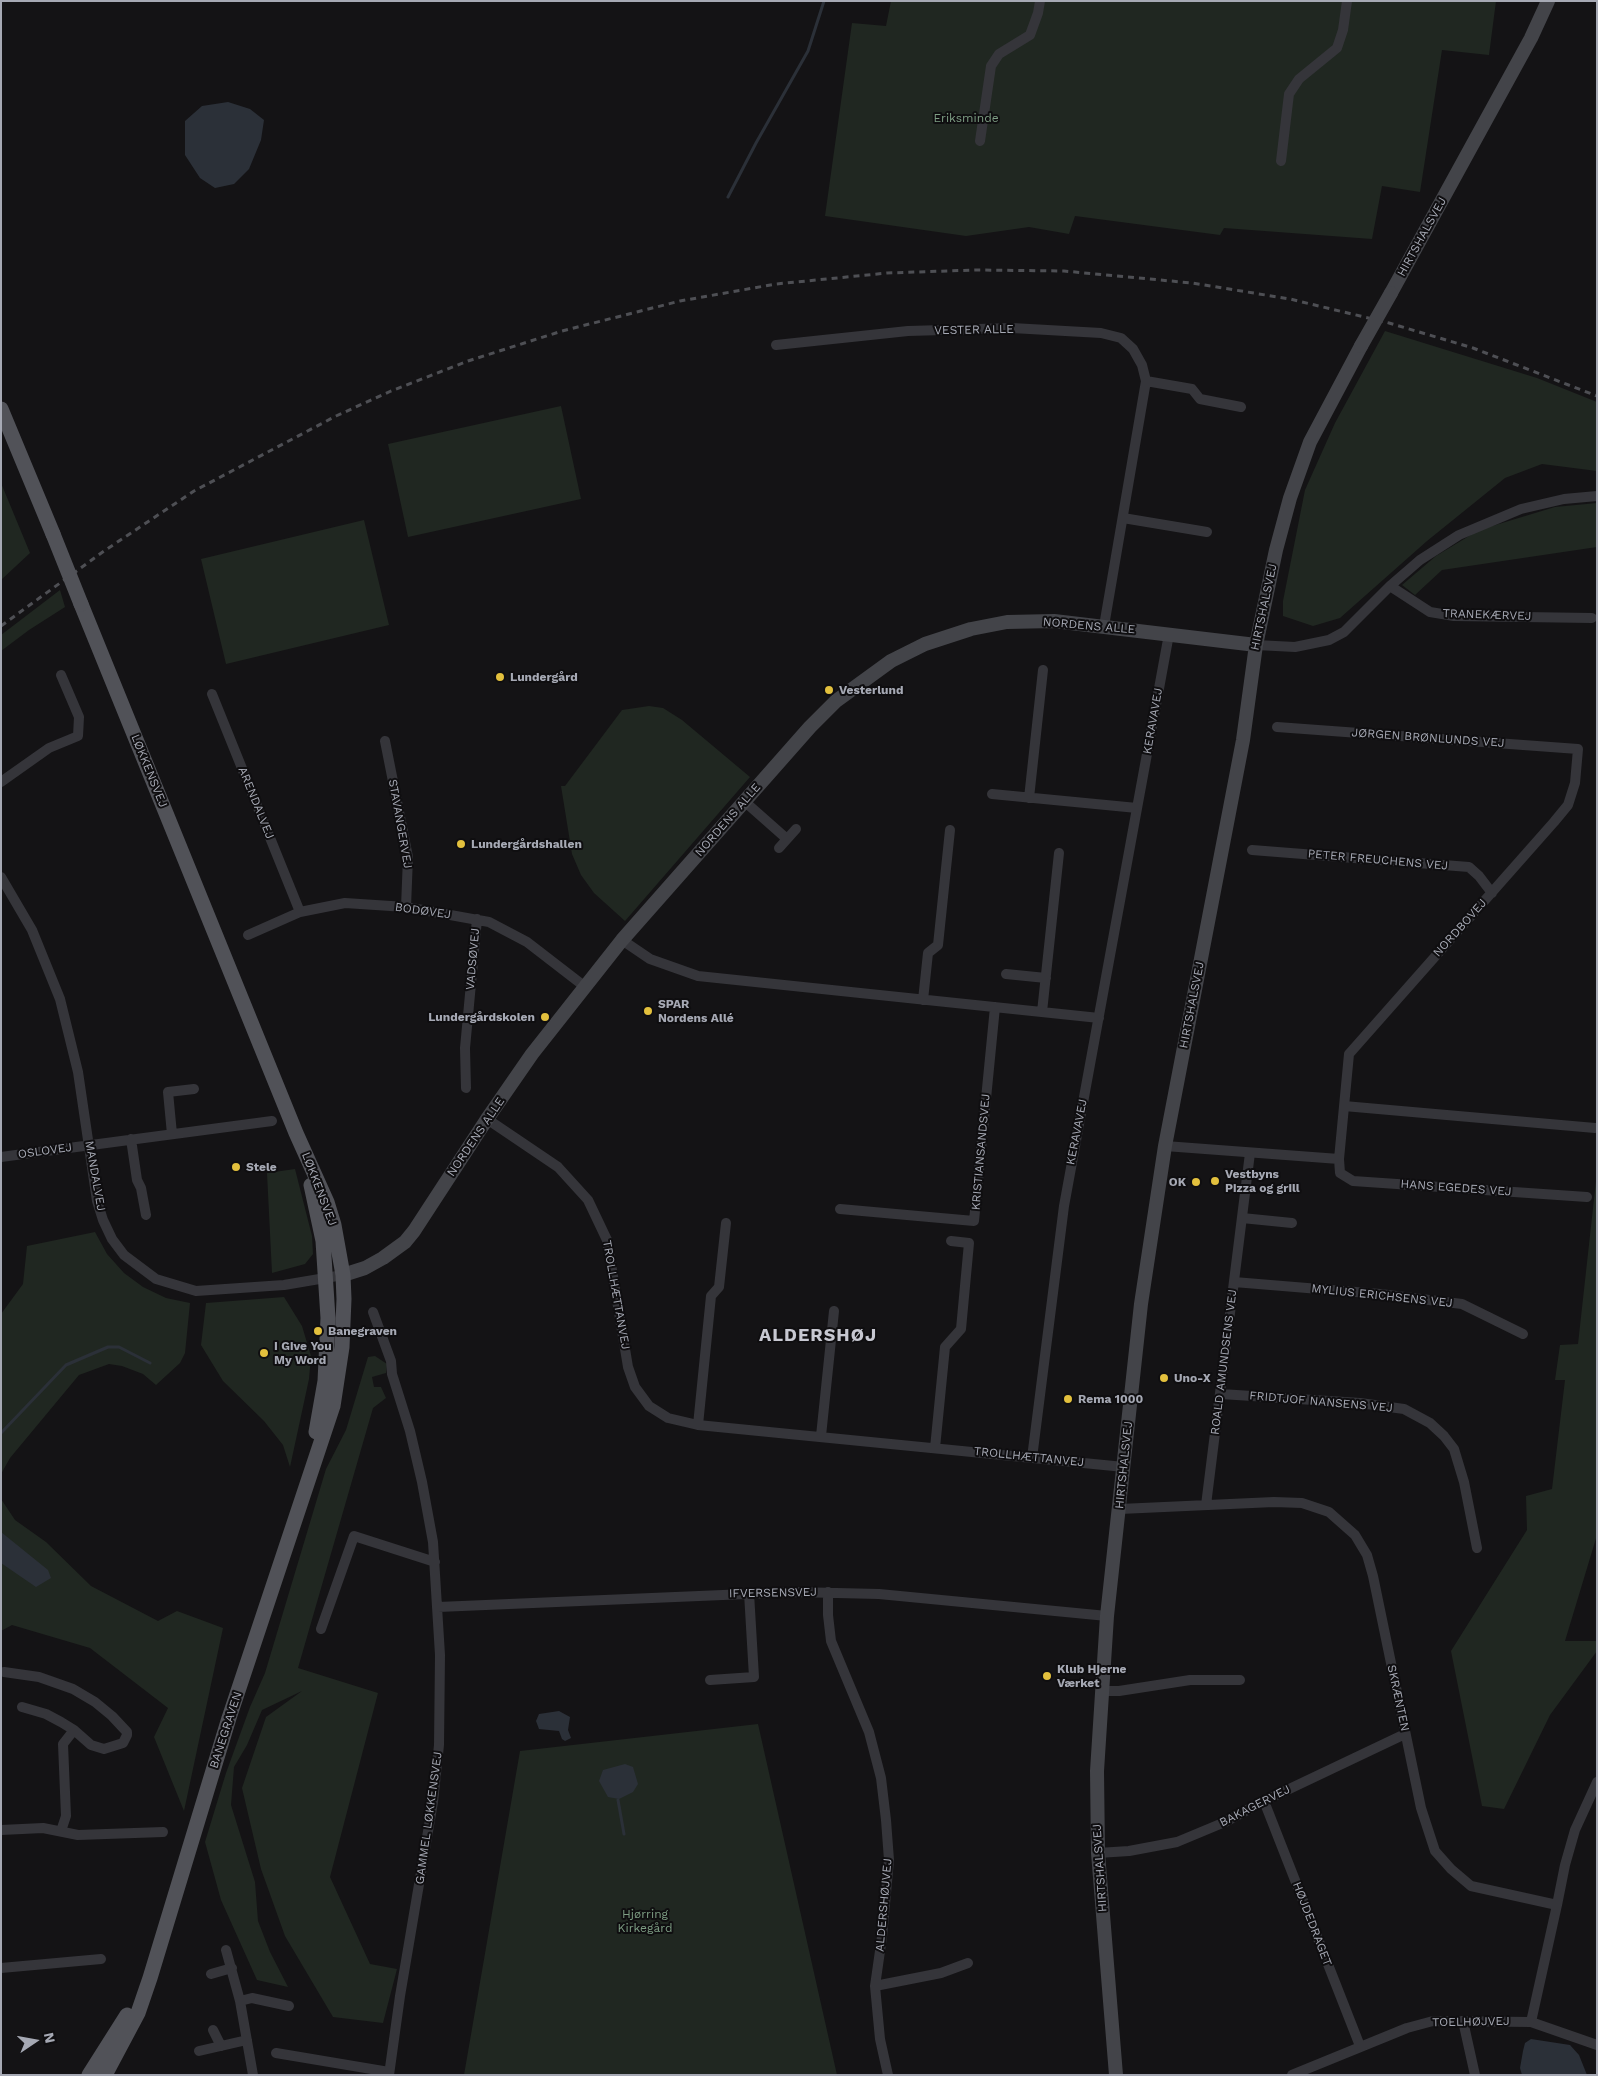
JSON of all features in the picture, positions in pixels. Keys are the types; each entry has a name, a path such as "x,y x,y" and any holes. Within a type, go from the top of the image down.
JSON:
{"main road":[{"name":"LØKKENSVEJ","path":"1,409 296,1133 313,1167 327,1202 334,1225 343,1275"},
{"name":"LØKKENSVEJ","path":"296,1133 316,1204 327,1278"},
{"name":"BANEGRAVEN","path":"106,2075 138,2013 229,1718 322,1440 336,1391 342,1347 343,1275"},
{"name":"BANEGRAVEN","path":"303,1493 325,1381 328,1345 327,1278"},
{"name":"BANEGRAVEN","path":"89,2075 123,2024 144,1982 161,1938"}],"street":[{"path":"980,141 991,66 999,54 1030,35 1040,1"},
{"path":"1281,161 1289,94 1299,79 1337,48 1343,30 1347,1"},
{"name":"HIRTSHALSVEJ","path":"1116,2075 1098,1853 1097,1770 1107,1616 1120,1509 1140,1304 1165,1146 1243,740 1256,645 1290,498 1310,442 1531,38 1548,1"},
{"name":"VESTER ALLE","path":"776,345 908,331 1012,328 1101,333 1121,338 1133,349 1142,365 1146,381 1104,626"},
{"path":"1146,381 1192,389 1200,399 1241,407"},
{"path":"1256,645 1295,647 1330,640 1344,632 1390,586 1437,548 1478,525 1540,504 1597,496"},
{"path":"1123,518 1207,532"},
{"name":"TRANEKÆRVEJ","path":"1390,586 1430,612 1592,618"},
{"name":"NORDENS ALLE","path":"343,1275 365,1268 405,1242 487,1119 584,986 622,940 744,801 836,701 891,661 925,644 971,629 1007,622 1054,621 1256,645"},
{"name":"KERAVAVEJ","path":"1032,1458 1064,1206 1169,634"},
{"path":"1029,798 1042,670"},
{"path":"1,782 49,748 78,736 79,717 61,675"},
{"name":"ARENDALVEJ","path":"212,694 300,912"},
{"name":"JØRGEN BRØNLUNDS VEJ","path":"1277,727 1578,750"},
{"name":"STAVANGERVEJ","path":"385,741 408,857 406,907"},
{"name":"NORDBOVEJ","path":"1339,1159 1347,1064 1355,1045 1492,893 1568,805 1575,783 1578,750"},
{"path":"992,794 1137,808"},
{"path":"744,801 787,839"},
{"path":"779,848 796,829"},
{"path":"923,1000 928,953 938,945 950,830"},
{"name":"PETER FREUCHENS VEJ","path":"1252,850 1468,868 1480,876 1492,893"},
{"path":"1042,1012 1058,854"},
{"name":"MANDALVEJ","path":"1,877 32,930 60,999 78,1072 97,1201 109,1232 124,1255 156,1280 176,1287 205,1291 284,1285 343,1275"},
{"name":"BODØVEJ","path":"248,934 300,912 345,903 406,907 489,922 527,942 584,986"},
{"name":"VADSØVEJ","path":"466,1088 466,1048 477,919"},
{"path":"622,940 650,959 698,976 1099,1018"},
{"path":"1006,974 1046,978"},
{"name":"KRISTIANSANDSVEJ","path":"840,1209 974,1221 995,1008"},
{"path":"172,1134 168,1092 194,1089"},
{"path":"1344,1106 1595,1128"},
{"name":"TROLLHÆTTANVEJ","path":"487,1119 558,1167 588,1200 607,1240 628,1367 635,1386 649,1406 668,1418 698,1425 1124,1467"},
{"name":"OSLOVEJ","path":"1,1157 272,1121"},
{"path":"131,1139 137,1180 142,1188 146,1215"},
{"path":"1165,1146 1339,1159"},
{"name":"ROALD AMUNDSENS VEJ","path":"1206,1505 1250,1153"},
{"name":"HANS EGEDES VEJ","path":"1339,1159 1340,1173 1352,1181 1587,1197"},
{"path":"1242,1218 1292,1223"},
{"path":"698,1425 711,1296 719,1287 726,1223"},
{"path":"934,1448 945,1347 961,1329 969,1243 951,1242"},
{"name":"MYLIUS ERICHSENS VEJ","path":"1234,1282 1380,1294 1462,1304 1524,1334"},
{"path":"821,1436 834,1311"},
{"name":"GAMMEL LØKKENSVEJ","path":"276,2053 389,2074 434,1794 441,1701 438,1607 434,1562 422,1482 410,1431 392,1374 391,1361 373,1312"},
{"name":"FRIDTJOF NANSENS VEJ","path":"1220,1394 1360,1403 1404,1409 1430,1423 1444,1436 1457,1459 1464,1482 1477,1548"},
{"name":"SKRÆNTEN","path":"1120,1509 1274,1502 1302,1503 1329,1512 1356,1535 1367,1555 1371,1570 1420,1808 1436,1851 1451,1869 1471,1886 1556,1905"},
{"path":"321,1629 354,1536 434,1562"},
{"name":"IFVERSENSVEJ","path":"438,1607 749,1593 828,1592 880,1594 1107,1616"},
{"name":"ALDERSHØJVEJ","path":"828,1592 828,1615 832,1641 869,1732 881,1778 889,1860 875,1986 880,2039 888,2075"},
{"path":"710,1680 754,1677 749,1593"},
{"path":"4,1672 39,1677 73,1689 95,1702 112,1716 127,1732 127,1735 123,1743 104,1749 91,1745 74,1730 46,1714 22,1707"},
{"path":"1102,1691 1119,1691 1190,1680 1240,1680"},
{"path":"61,1831 66,1816 63,1744 74,1730"},
{"name":"BAKAGERVEJ","path":"1098,1853 1129,1851 1177,1842 1225,1822 1264,1801 1405,1734"},
{"path":"1531,2022 1556,1905 1575,1830 1597,1782"},
{"name":"HØJDEDRAGET","path":"1264,1801 1360,2046"},
{"path":"1,1830 43,1828 78,1835 163,1832"},
{"path":"226,1950 240,2001 253,2075"},
{"path":"1,1968 101,1959"},
{"path":"875,1986 932,1976 968,1963"},
{"path":"211,1974 232,1968"},
{"path":"240,2001 252,1998 289,2006"},
{"name":"TOELHØJVEJ","path":"1292,2075 1306,2072 1360,2046 1407,2028 1433,2021 1531,2022 1597,2045"},
{"path":"1463,2021 1475,2075"},
{"path":"212,2030 221,2046"},
{"path":"199,2051 247,2040"}],"green space":[{"name":"Eriksminde","path":"891,1 1496,1 1489,55 1442,50 1420,192 1382,186 1372,239 1224,228 1220,235 1075,216 1069,234 1029,227 966,236 825,216 852,23 886,26"},
{"path":"1385,331 1537,378 1597,402 1597,471 1542,464 1505,478 1427,541 1340,618 1313,626 1283,616 1283,601 1305,490 1335,423"},
{"path":"561,406 581,499 408,537 388,444"},
{"path":"1,483 30,553 1,580"},
{"path":"1597,503 1597,547 1442,570 1415,595 1402,585 1436,556 1479,530 1555,507"},
{"path":"364,520 389,625 226,664 201,559"},
{"path":"60,590 65,607 1,651 1,635"},
{"path":"649,706 663,708 682,720 750,777 625,921 594,893 581,875 572,854 561,786 565,786 622,710"},
{"path":"295,1169 312,1236 313,1254 305,1264 272,1273 267,1173"},
{"path":"1597,1172 1597,1535 1565,1641 1597,1641 1597,1651 1550,1715 1504,1809 1482,1806 1451,1651 1527,1530 1526,1496 1552,1489 1565,1380 1555,1380 1560,1345 1578,1344"},
{"path":"95,1232 107,1254 124,1273 143,1287 166,1298 190,1303 185,1353 180,1363 156,1385 143,1374 122,1366 109,1364 79,1375 10,1458 1,1474 1,1314 23,1284 27,1246"},
{"path":"284,1297 302,1326 311,1356 309,1379 290,1467 283,1445 264,1421 223,1381 201,1345 206,1303"},
{"path":"375,1356 387,1364 386,1373 372,1377 374,1387 381,1387 386,1398 373,1408 298,1668 378,1693 330,1877 370,1964 397,1969 383,2023 333,2017 285,1936 261,1869 242,1788 266,1717 302,1691 262,1710 247,1745 234,1767 231,1805 255,1882 258,1921 270,1952 288,1987 257,1980 221,1900 205,1842 226,1773 250,1707 265,1673 326,1469 346,1430 368,1357"},
{"path":"1,1499 15,1520 46,1542 91,1586 158,1621 177,1611 223,1628 184,1811 154,1737 168,1708 90,1648 12,1625 1,1631"},
{"name":"Hjørring Kirkegård","path":"758,1724 837,2075 464,2075 520,1751"}],"shaded area":[{"path":"228,102 250,109 264,120 261,140 249,169 234,184 215,188 200,178 185,155 185,121 202,106"},
{"path":"1,1532 48,1570 51,1578 36,1587 1,1563"},
{"path":"559,1711 570,1717 568,1730 571,1738 565,1741 562,1739 559,1731 539,1729 536,1721 539,1714"},
{"path":"625,1764 633,1767 638,1784 633,1792 619,1799 608,1797 599,1781 603,1770"},
{"path":"1531,2039 1570,2045 1579,2055 1587,2075 1522,2075 1520,2068 1525,2043"}],"waterway":[{"path":"728,197 808,51 824,1"},
{"path":"1,1433 66,1365 108,1347 119,1347 150,1363"},
{"path":"618,1800 624,1834"}],"railway":[{"path":"1,626 104,551 194,491 336,416 391,391 468,361 562,331 680,301 776,284 887,273 976,270 1064,271 1192,283 1290,299 1389,323 1473,348 1597,396"}],"place":[{"name":"Lundergård","path":"500,677"},
{"name":"Vesterlund","path":"829,690"},
{"name":"Lundergårdshallen","path":"461,844"},
{"name":"SPAR Nordens Allé","path":"648,1011"},
{"name":"Lundergårdskolen","path":"545,1017"},
{"name":"Stele","path":"236,1167"},
{"name":"Vestbyns Pizza og grill","path":"1215,1181"},
{"name":"OK","path":"1196,1182"},
{"name":"Banegraven","path":"318,1331"},
{"name":"I Give You My Word","path":"264,1353"},
{"name":"Uno-X","path":"1164,1378"},
{"name":"Rema 1000","path":"1068,1399"},
{"name":"Klub Hjerne Værket","path":"1047,1676"}],"district":[{"name":"ALDERSHØJ","path":"818,1336"}]}
